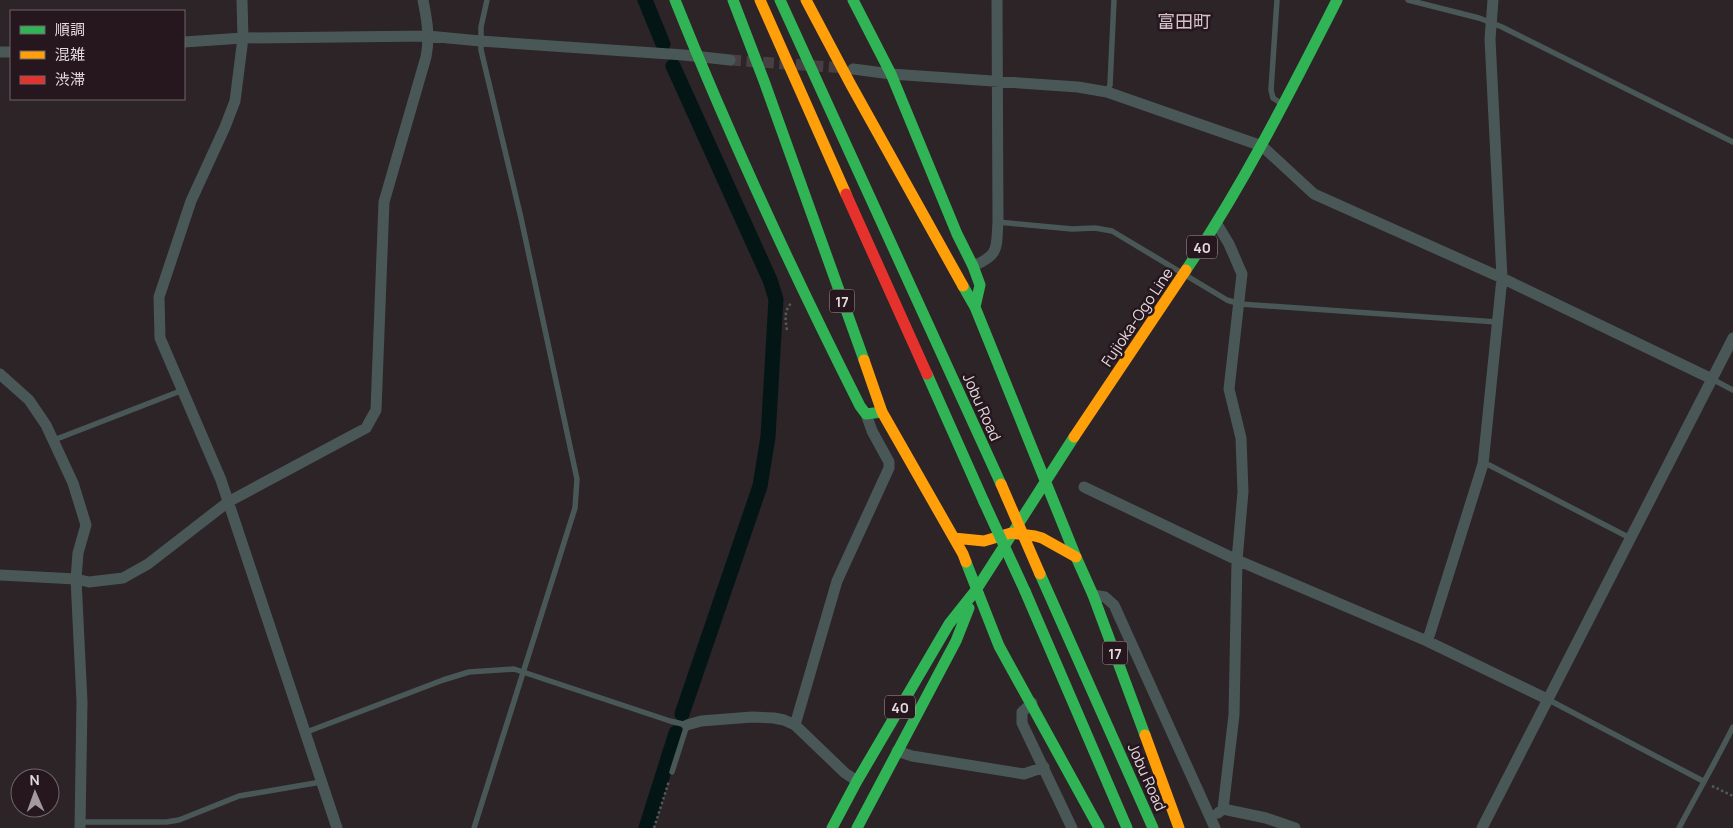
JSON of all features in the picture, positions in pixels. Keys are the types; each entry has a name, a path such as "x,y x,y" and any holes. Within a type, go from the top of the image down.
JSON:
{"main road":[{"path":"675,0 697,56 805,296 860,406 866,414 882,412"},
{"name":"17","path":"733,0 764,81 882,412 964,554 976,590 999,646 1099,828"},
{"path":"760,0 1025,591 1127,828"},
{"name":"Jobu Road","path":"780,0 1001,484 1153,828"},
{"name":"17","path":"806,0 851,85 975,307 1093,595 1179,828"},
{"path":"853,0 891,74 957,234 973,266 980,285 975,307"},
{"name":"Fujioka-Ogo Line","path":"832,828 857,781 949,624 976,590 1045,480 1184,276 1217,224 1262,146 1337,0"},
{"path":"954,538 984,542 1011,533 1042,538 1076,557"},
{"name":"Fujioka-Ogo Line","path":"897,751 956,641 976,590"},
{"name":"40","path":"857,828 897,751"}],"street":[{"path":"242,0 243,38 235,101 191,201 159,297 160,338 221,480 337,828"},
{"path":"0,575 76,579 89,582 123,578 148,564 228,502 366,428 376,410 384,202 426,57 428,24 423,0"},
{"path":"973,266 987,260 993,255 996,248 998,222 997,0"},
{"path":"1427,641 1483,464 1502,278 1490,39 1493,0"},
{"path":"185,42 243,38 428,36 730,60"},
{"path":"853,69 891,74 1078,87 1108,92 1262,146 1314,194 1502,278 1712,379"},
{"path":"1213,823 1223,809 1234,715 1237,560 1243,483 1241,438 1229,389 1242,274 1229,244 1217,224"},
{"path":"1482,828 1733,338"},
{"path":"0,374 29,400 46,424 73,483 86,525 78,554 76,579 82,702 80,825"},
{"path":"795,726 838,581 889,468 889,462 872,430 866,414"},
{"path":"1084,487 1237,560 1427,641 1547,700"},
{"path":"1093,595 1105,597 1114,605 1213,823"},
{"path":"1032,703 1022,712 1022,723 1072,828"},
{"path":"687,725 701,721 765,717 784,720 795,726 845,773 857,781"},
{"path":"897,751 912,756 1024,774 1044,767"},
{"path":"1223,809 1266,818 1295,828"}],"lane":[{"path":"474,828 576,508 577,479 521,218 481,50 480,27 487,0"},
{"path":"1108,92 1110,85 1114,0"},
{"path":"1277,0 1270,90 1273,98 1283,105"},
{"path":"1408,0 1490,22 1733,142"},
{"path":"998,222 1112,231 1184,276 1227,300 1240,304 1497,322"},
{"path":"1712,379 1733,390"},
{"path":"54,440 183,390"},
{"path":"1483,464 1489,465 1630,538"},
{"path":"304,733 443,680 469,672 514,669 687,725 672,772"},
{"path":"1547,700 1703,781"},
{"path":"1679,828 1733,727"},
{"path":"80,825 179,820 239,796 321,782"}],"path":[{"path":"786,330 784,316 788,307 792,302 805,296"},
{"path":"654,828 672,772"},
{"path":"1703,781 1733,796"}],"waterway":[{"path":"645,0 663,44"},
{"path":"673,66 770,280 776,299 768,437 760,486 682,714"},
{"path":"646,828 676,733"}],"tunnel":[{"path":"730,60 845,68"}],"traffic: fast":[{"path":"675,0 763,205 860,406 866,414 882,412"},
{"path":"733,0 864,360"},
{"path":"780,0 1001,484"},
{"path":"853,0 891,74 957,234 973,266 980,285 975,307"},
{"path":"1186,270 1247,171 1337,0"},
{"path":"963,286 975,307 1093,595 1145,735"},
{"path":"927,374 984,502"},
{"path":"832,828 857,781 949,624 976,590 1074,437"},
{"path":"984,502 1025,591"},
{"path":"966,562 999,646 1099,828"},
{"path":"1040,574 1153,828"},
{"path":"1025,591 1127,828"},
{"path":"857,828 956,641 969,608"}],"traffic: slow":[{"path":"760,0 846,194"},
{"path":"806,0 963,286"},
{"path":"1074,437 1186,270"},
{"path":"864,360 882,412 966,562"},
{"path":"1001,484 1040,574"},
{"path":"954,538 984,541 1011,533 1035,536 1076,557"},
{"path":"1145,735 1179,828"}],"traffic: jam":[{"path":"846,194 927,374"}],"district":[{"name":"富田町","path":"1184,21"}]}
